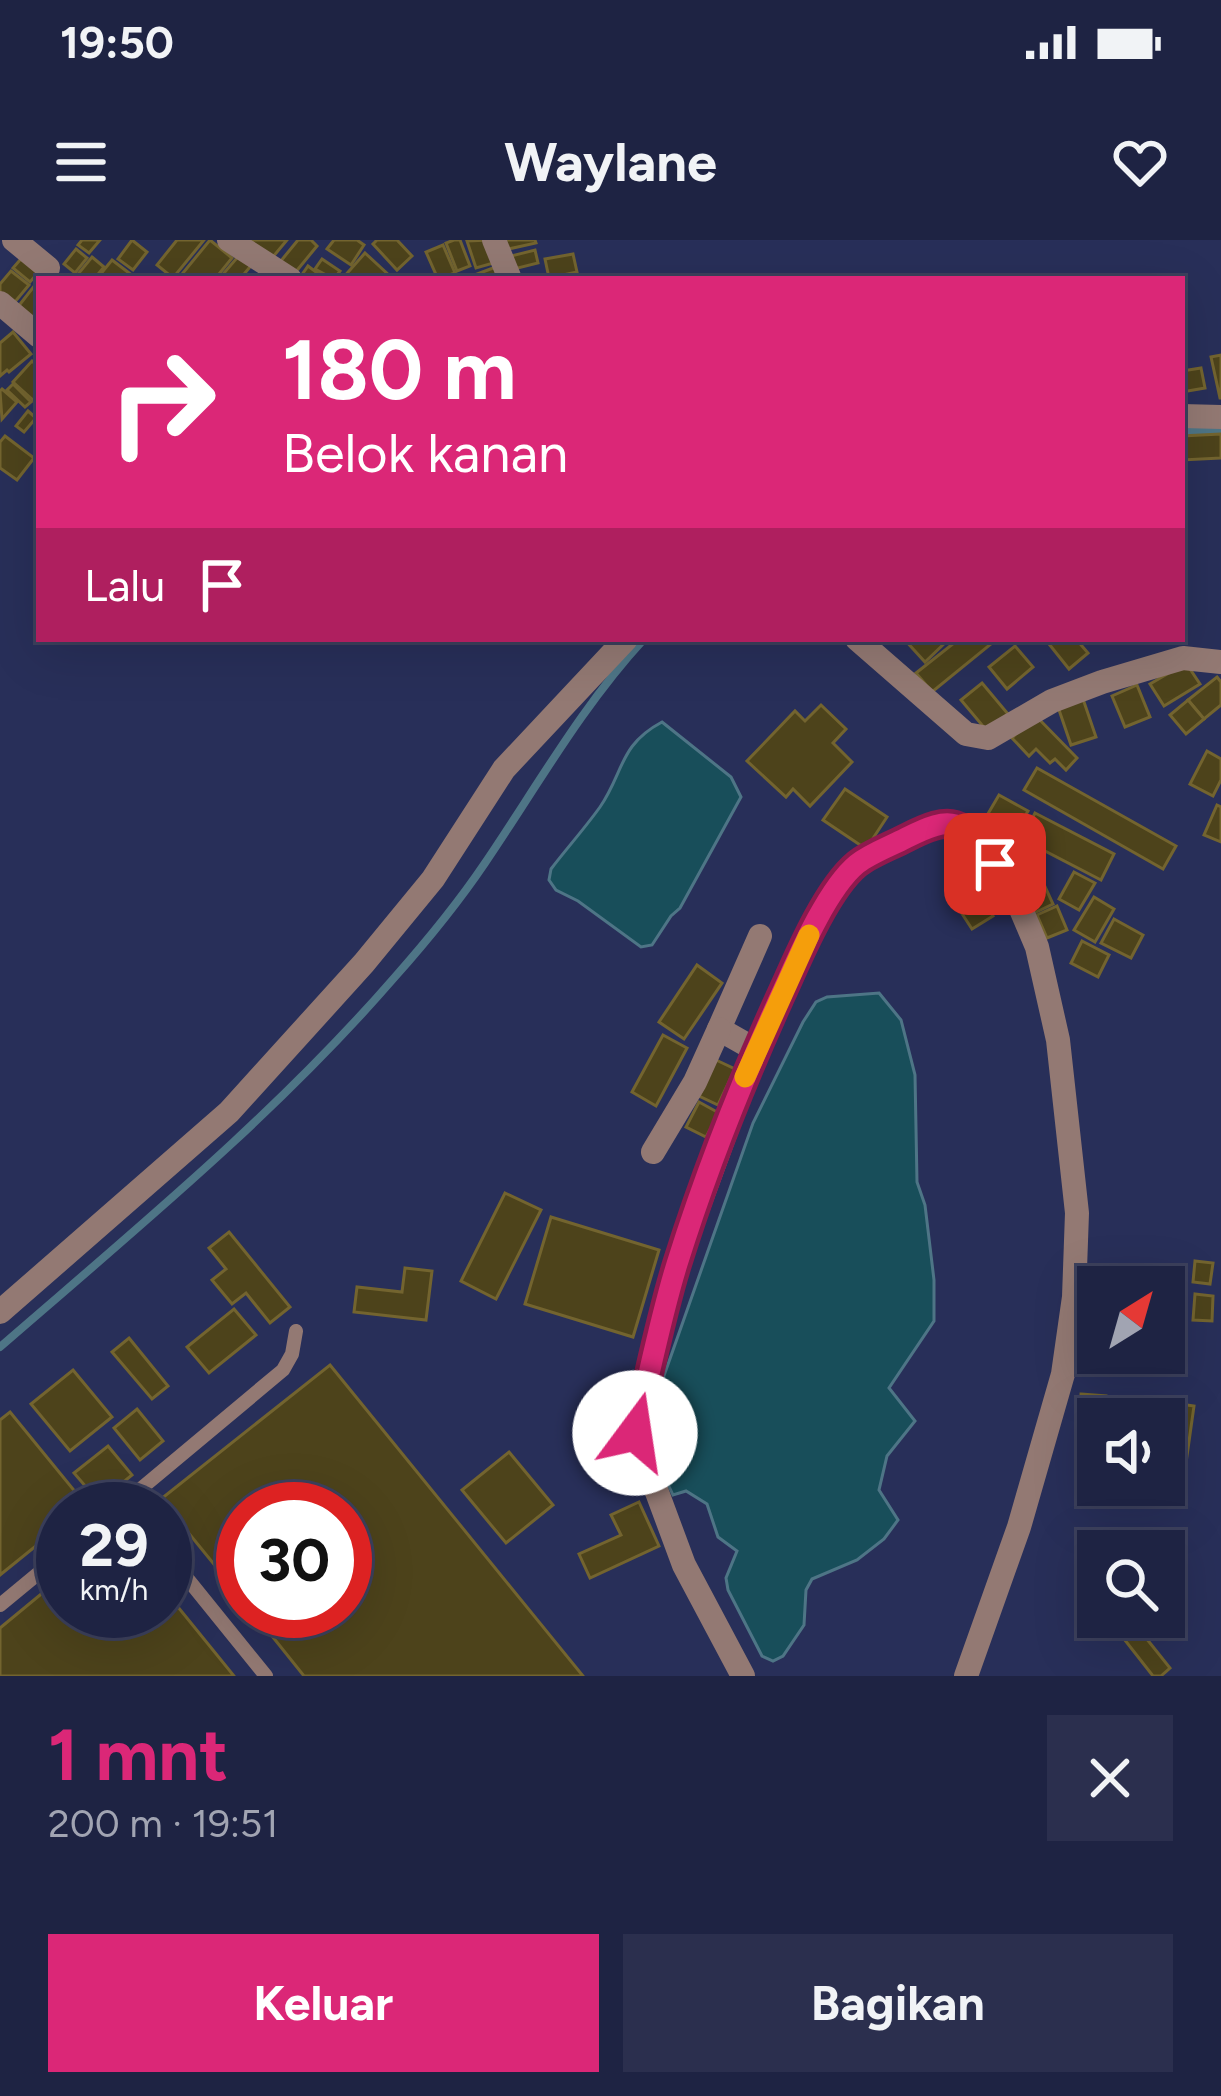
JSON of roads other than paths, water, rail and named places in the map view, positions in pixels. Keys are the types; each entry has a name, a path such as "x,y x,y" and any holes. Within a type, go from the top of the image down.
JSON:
{"street":[{"path":"14,240 48,268"},
{"path":"229,240 285,276"},
{"path":"494,240 509,276"},
{"path":"0,303 36,333"},
{"path":"1185,416 1221,417"},
{"path":"0,1312 229,1112 433,879 504,770 623,642"},
{"path":"860,642 966,734 978,738 988,738 1052,701 1102,682 1183,658 1221,662"},
{"path":"743,1676 684,1565 635,1433 677,1265 756,1050 806,940 856,865 935,823 952,823 968,831 995,864 1037,947 1058,1040 1077,1213 1074,1297 1064,1374 1019,1527 966,1676"},
{"path":"653,1152 694,1082 760,936"},
{"path":"719,1029 756,1050"}],"lane":[{"path":"153,1482 283,1370 296,1331"},
{"path":"0,1605 36,1575"},
{"path":"192,1584 266,1676"}],"waterway":[{"path":"1185,431 1221,432"},
{"path":"0,1347 204,1169 349,1028 453,907 580,720 641,642"}]}
